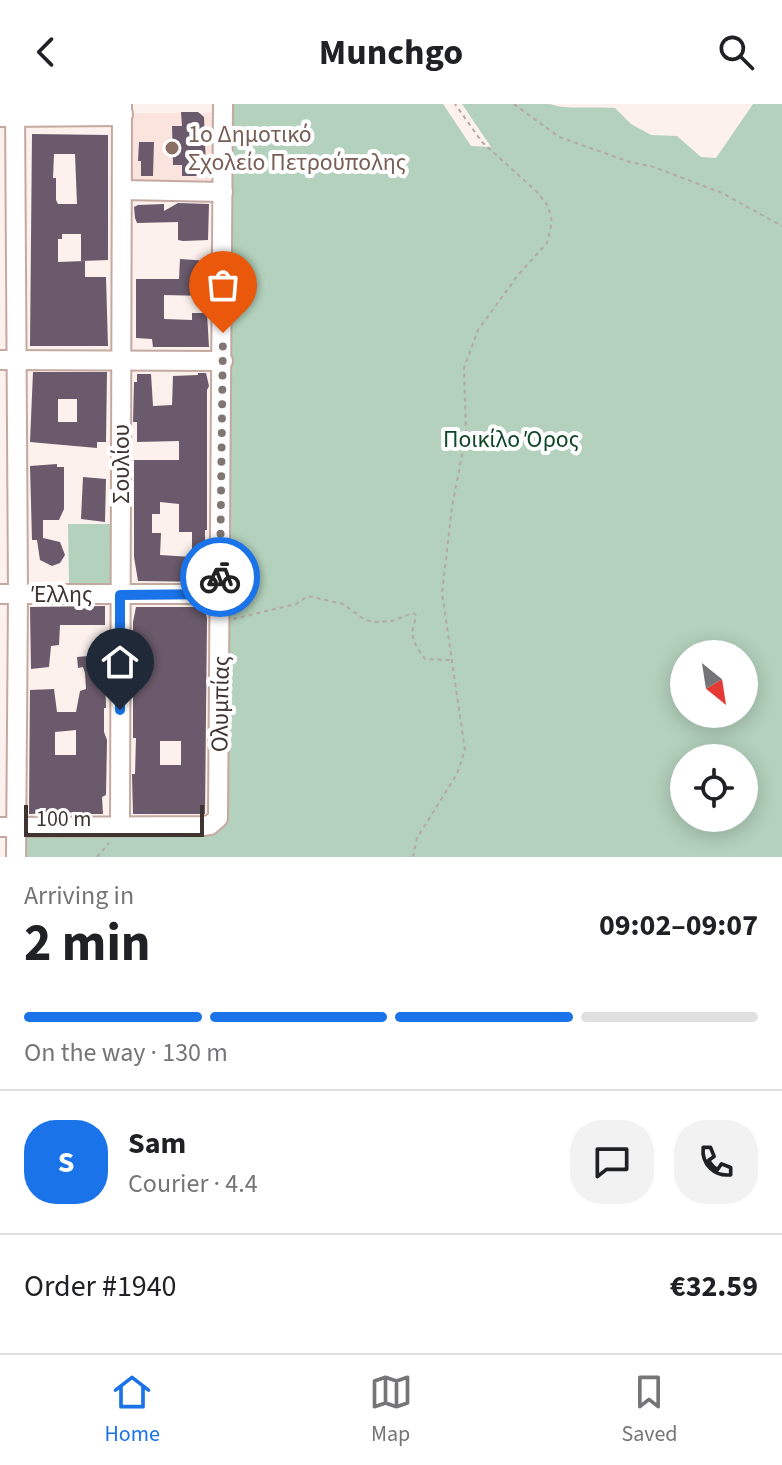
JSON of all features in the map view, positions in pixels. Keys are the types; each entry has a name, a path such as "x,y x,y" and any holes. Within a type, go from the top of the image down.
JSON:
{"main road":[{"path":"10,111 122,109"}],"street":[{"name":"Ολυμπίας","path":"120,825 203,826 215,822 219,812 223,104"},
{"name":"Σουλίου","path":"120,825 122,109"},
{"path":"10,111 8,826 16,857"},
{"path":"122,190 223,192"},
{"path":"8,360 223,361"},
{"name":"Έλλης","path":"9,594 220,594"},
{"path":"8,826 120,825"}],"path":[{"path":"413,857 417,838 457,774 465,750 442,593 452,507 466,434 464,368 478,330 518,275 547,243 552,222 548,206 482,142 455,104"},
{"path":"514,104 559,137 630,162 654,167 722,193 782,226"},
{"path":"221,622 296,604 308,596 343,604 365,620 375,622 392,621 413,613 416,615 412,630 414,642 425,659 451,660"}],"shaded area":[{"name":"1ο Δημοτικό Σχολείο Πετρούπολης","path":"130,113 213,113 213,185 131,183"}],"green space":[{"name":"Ποικίλο Όρος","path":"228,104 443,104 471,146 491,147 462,104 615,108 631,124 651,135 677,136 701,157 716,158 753,104 782,104 782,857 22,857 22,832 220,828 226,597"},
{"path":"68,524 111,524 111,583 69,584"}],"building":[{"path":"181,112 198,112 204,117 204,176 182,176 182,165 173,165 172,126 182,126"},
{"path":"32,134 108,135 108,260 81,261 81,234 62,234 62,239 58,239 58,262 85,261 85,277 106,277 108,346 30,346","holes":["54,154 75,154 77,204 58,204 56,178 53,178"]},
{"path":"139,142 154,142 153,176 141,176"},
{"path":"178,203 209,204 208,240 178,240 178,222 137,223 134,207 138,205 164,204 164,211"},
{"path":"180,259 209,261 209,289 206,289 206,296 164,295 164,319 192,320 192,313 207,313 209,347 153,347 152,339 136,338 136,279 179,279"},
{"path":"33,372 107,372 106,442 97,442 97,448 30,442","holes":["58,399 77,399 77,422 58,422"]},
{"path":"206,373 209,386 205,530 208,582 138,581 134,557 134,460 179,460 179,441 137,442 137,422 133,422 134,382 137,382 137,374 151,374 153,406 172,405 173,376","holes":["160,502 179,504 179,532 192,532 192,557 160,555 161,533 152,533 152,514 160,514"]},
{"path":"57,464 57,467 64,467 64,509 59,520 43,520 43,538 60,542 65,555 60,563 52,566 40,560 37,540 32,540 30,466"},
{"path":"83,477 106,479 105,522 81,519"},
{"path":"105,606 105,625 60,625 59,645 51,646 49,667 31,669 30,607"},
{"path":"136,607 204,607 207,618 205,814 133,814 132,774 135,774 136,738 133,738 133,622","holes":["160,741 181,741 181,765 160,765"]},
{"path":"88,653 105,653 107,670 104,708 106,795 102,797 103,814 29,814 30,690 54,689 57,712 76,712 80,691 86,689 85,673 83,667 78,668 77,657 88,656","holes":["76,730 76,755 55,755 55,732"]}],"way so far":[{"path":"220,577 223,333"}],"place":[{"name":"1ο Δημοτικό Σχολείο Πετρούπολης","path":"172,148"}],"route":[{"path":"120,710 120,595 220,594 220,577"}]}
